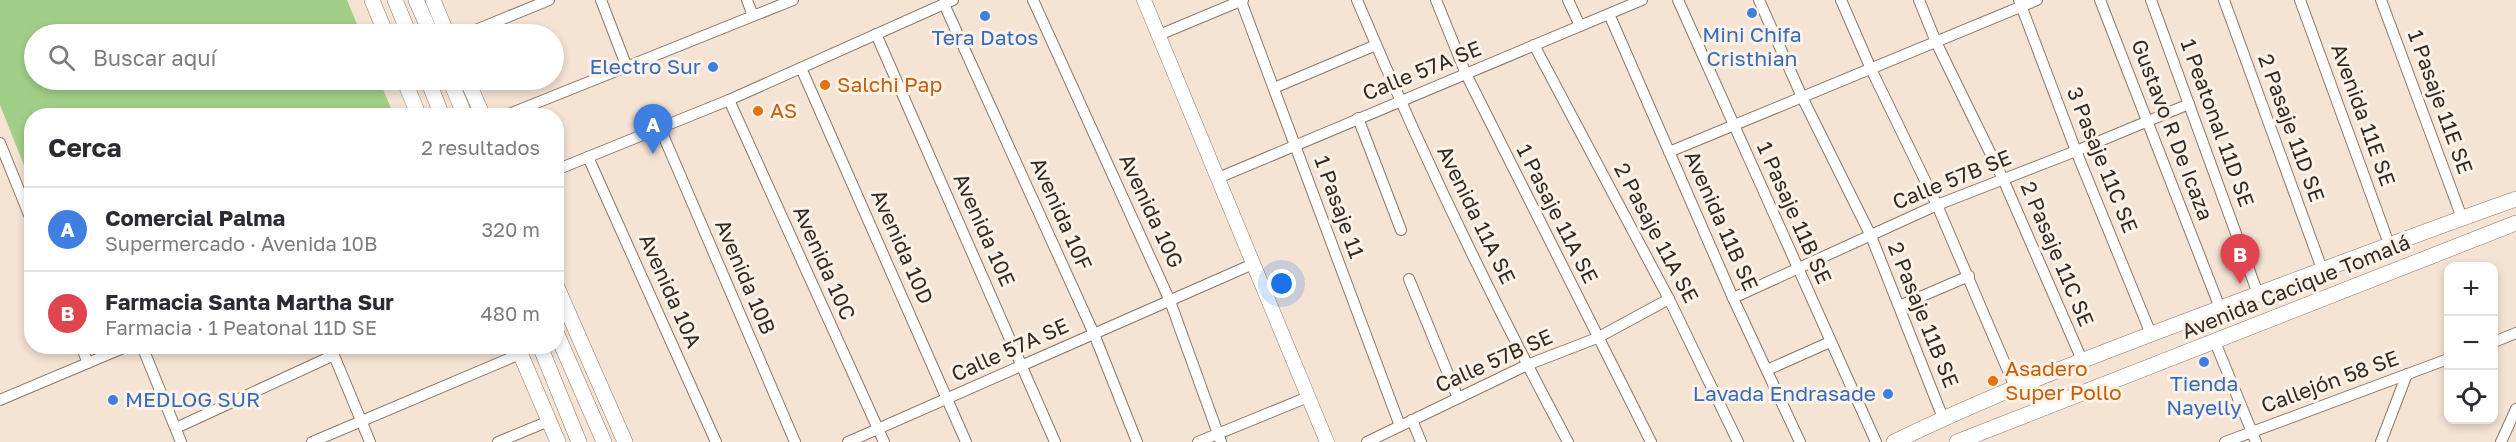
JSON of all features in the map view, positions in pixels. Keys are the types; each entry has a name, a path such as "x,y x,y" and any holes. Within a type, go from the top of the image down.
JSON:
{"main road":[{"path":"372,0 382,24"},
{"path":"395,0 405,24"},
{"path":"416,0 427,24"},
{"path":"433,0 443,24"},
{"path":"409,90 416,108"},
{"path":"432,90 439,108"},
{"path":"454,90 462,108"},
{"path":"471,90 479,108"},
{"name":"Avenida Cacique Tomalá","path":"1894,442 1943,418 2082,360 2389,244 2516,199"},
{"name":"Avenida Cacique Tomalá","path":"1957,442 2516,223"},
{"path":"564,303 625,442"},
{"path":"564,350 604,442"},
{"path":"521,354 558,442"},
{"path":"543,354 579,442"}],"street":[{"path":"490,24 549,0"},
{"path":"601,0 626,65"},
{"path":"747,0 753,16"},
{"path":"523,108 793,0"},
{"name":"Avenida 10G","path":"1033,0 1170,300 1219,438"},
{"path":"1144,0 1327,442"},
{"path":"1159,35 1242,0"},
{"name":"1 Pasaje 11","path":"1242,0 1400,426"},
{"name":"Avenida 11A SE","path":"1357,0 1400,102 1527,365 1568,442"},
{"name":"1 Pasaje 11A SE","path":"1436,0 1466,74 1651,442"},
{"path":"1568,0 1580,26"},
{"name":"Calle 57A SE","path":"1218,178 1642,0"},
{"name":"1 Pasaje 11B SE","path":"1678,0 1876,442"},
{"name":"2 Pasaje 11B SE","path":"1759,0 1802,97 1871,236 1943,418"},
{"path":"1841,0 1871,69 1969,276 2015,387"},
{"name":"2 Pasaje 11C SE","path":"1920,0 1936,42 2003,179 2082,360"},
{"path":"1669,152 1936,42 2020,3 2037,0"},
{"name":"Gustavo R De Icaza","path":"2100,0 2220,308"},
{"name":"1 Peatonal 11D SE","path":"2151,0 2258,294"},
{"name":"2 Pasaje 11D SE","path":"2224,0 2322,269"},
{"name":"Avenida 11E SE","path":"2300,0 2389,244"},
{"name":"1 Pasaje 11E SE","path":"2381,0 2462,218"},
{"path":"564,167 729,100 949,2"},
{"name":"Avenida 10F","path":"949,2 1094,334 1137,442"},
{"name":"3 Pasaje 11C SE","path":"2020,3 2076,152 2151,334"},
{"name":"Avenida 11B SE","path":"1609,14 1733,298 1800,442"},
{"name":"Avenida 10E","path":"876,34 1055,442"},
{"path":"1274,88 1376,45"},
{"name":"2 Pasaje 11A SE","path":"1534,45 1669,299 1738,442"},
{"name":"Avenida 10D","path":"801,68 966,442"},
{"name":"Avenida 10C","path":"729,100 884,442"},
{"name":"Calle 57B SE","path":"1733,298 1799,270 1937,205 2076,152 2189,104"},
{"path":"1358,118 1401,230"},
{"name":"Avenida 10B","path":"660,128 795,442"},
{"path":"0,142 24,202"},
{"name":"Avenida 10A","path":"588,157 716,442"},
{"name":"Calle 57A SE","path":"848,442 1253,264"},
{"path":"1899,306 1969,276"},
{"path":"1409,279 1458,398"},
{"name":"Calle 57B SE","path":"1367,442 1527,365 1597,338 1669,299"},
{"path":"2498,340 2516,333"},
{"path":"1767,370 1830,342"},
{"path":"2215,342 2254,437"},
{"path":"84,354 88,363"},
{"path":"0,400 109,354"},
{"path":"145,354 181,442"},
{"path":"176,428 322,354"},
{"path":"334,354 370,442"},
{"path":"312,442 362,422 510,354"},
{"name":"Callejón 58 SE","path":"2225,442 2254,437 2444,360"},
{"path":"2381,442 2407,374"},
{"path":"1198,442 1219,438 1308,397"},
{"path":"2501,442 2516,409"},
{"path":"1412,420 1420,442"},
{"path":"498,442 549,421"}],"green space":[{"path":"0,0 347,0 357,24 24,24 24,90 383,90 391,108 24,108 24,165 0,105"}],"place":[{"name":"Mini Chifa Cristhian","path":"1752,13"},
{"name":"Tera Datos","path":"985,16"},
{"name":"Electro Sur","path":"713,67"},
{"name":"Salchi Pap","path":"825,85"},
{"name":"AS","path":"758,111"},
{"name":"Comercial Palma","path":"653,154"},
{"name":"Farmacia Santa Martha Sur","path":"2240,284"},
{"name":"Tienda Nayelly","path":"2204,362"},
{"name":"Asadero Super Pollo","path":"1993,381"},
{"name":"Lavada Endrasade","path":"1888,394"},
{"name":"MEDLOG SUR","path":"113,400"}]}
